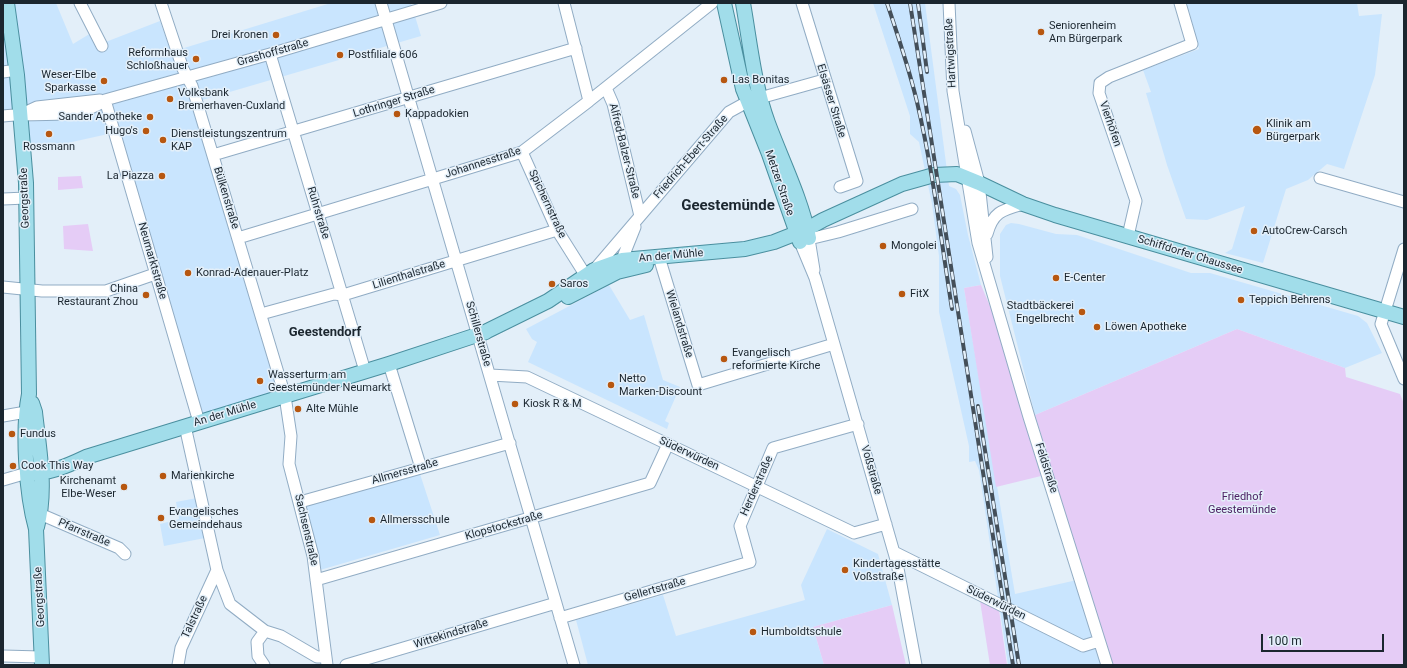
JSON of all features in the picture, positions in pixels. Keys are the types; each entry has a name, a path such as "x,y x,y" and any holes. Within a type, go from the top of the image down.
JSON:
{"main road":[{"name":"Georgstraße","path":"7,3 10,71 21,114 26,198 30,394 35,412 36,470 40,514 36,529"},
{"path":"724,3 743,89 754,100"},
{"path":"743,3 754,100"},
{"name":"Metzer Straße","path":"754,100 768,122 803,211 803,236"},
{"name":"An der Mühle","path":"479,335 548,301 590,273 660,259 745,249 803,236 872,198 908,182 934,175 957,174 973,180"},
{"name":"Schiffdorfer Chaussee","path":"973,180 1023,204 1404,317"},
{"name":"An der Mühle","path":"36,470 52,471 86,456 365,372 479,335 556,304 620,266"},
{"name":"Georgstraße","path":"30,394 26,412 36,470 30,508 36,529 42,661"}],"street":[{"path":"80,3 102,46"},
{"name":"Bülkenstraße","path":"160,3 187,77 192,86 285,396"},
{"name":"Schillerstraße","path":"381,3 574,665"},
{"name":"Grashoffstraße","path":"3,116 21,114 37,106 96,99 105,100 270,54 441,3"},
{"path":"564,3 589,101"},
{"name":"Johannesstraße","path":"238,238 522,152 606,88 712,3"},
{"name":"Elsässer Straße","path":"802,3 824,80 857,181 840,187"},
{"name":"Hartwigstraße","path":"949,3 952,78 955,102 973,180"},
{"name":"Vierhöfen","path":"1128,236 1136,201 1099,93 1100,83 1109,77 1192,44 1180,3"},
{"name":"Lothringer Straße","path":"213,156 576,48"},
{"name":"Ruhrstraße","path":"270,54 365,372"},
{"name":"Friedrich-Ebert-Straße","path":"590,273 729,112 754,100 824,80"},
{"name":"Alfred-Balzer-Straße","path":"606,88 613,104 639,217"},
{"name":"Neumarktstraße","path":"105,100 199,422"},
{"name":"Spichernstraße","path":"522,152 557,230 590,273"},
{"path":"1320,178 1404,202"},
{"name":"Feldstraße","path":"973,180 986,239 987,270"},
{"name":"Feldstraße","path":"973,180 978,243 1029,417 1107,665"},
{"path":"3,199 26,198"},
{"name":"Feldstraße","path":"986,239 990,226 998,212 1023,204"},
{"name":"An der Mühle","path":"803,236 838,232 912,209"},
{"name":"Friedrich-Ebert-Straße","path":"620,266 639,217"},
{"name":"Lilienthalstraße","path":"261,314 334,294 342,295 557,230"},
{"name":"Voßstraße","path":"803,236 894,552 905,599 916,665"},
{"path":"1404,249 1381,324 1404,379"},
{"name":"Wielandstraße","path":"660,259 698,385 834,344"},
{"path":"3,287 27,289 106,290 155,274"},
{"path":"389,364 421,468"},
{"name":"Süderwürden","path":"490,375 527,377 854,533 886,524"},
{"name":"Sachsenstraße","path":"285,396 291,436 289,464 313,556 326,661"},
{"path":"3,416 26,412"},
{"name":"Herderstraße","path":"750,562 740,526 773,448 858,424"},
{"path":"185,426 217,570 230,604 266,631 280,636 326,661"},
{"name":"Allmersstraße","path":"300,502 510,443"},
{"name":"Klopstockstraße","path":"316,580 650,483 668,444"},
{"path":"3,480 36,470"},
{"name":"Pfarrstraße","path":"40,514 119,548 125,554"},
{"name":"Süderwürden","path":"894,552 1083,646 1099,641"},
{"name":"Gellertstraße","path":"560,618 750,562"},
{"name":"Talstraße","path":"178,665 181,648 217,570"},
{"name":"Wittekindstraße","path":"346,665 556,602"},
{"path":"264,665 258,656 257,642 266,631"},
{"path":"3,656 42,661"}],"shaded area":[{"path":"3,3 56,3 73,44 96,30 103,43 160,21 171,52 331,3 411,3 421,36 192,103 281,396 200,420 117,132 18,154 17,116 3,118"},
{"path":"873,3 925,3 949,186 956,189 960,195 968,235 981,285 964,288 1015,594 1077,580 1103,665 1008,665 979,470 975,461 969,462 969,446 939,312 939,256 932,204 919,142 910,134 910,116"},
{"name":"Klinik am Bürgerpark","path":"1187,3 1357,3 1359,16 1382,14 1375,75 1344,169 1327,164 1308,180 1286,189 1263,263 1225,253 1232,249 1245,206 1207,220 1186,219 1167,165 1146,93 1151,92 1143,70 1199,49"},
{"path":"1011,223 1056,234 1077,235 1191,273 1210,273 1358,316 1367,323 1382,353 1345,368 1237,329 1035,415 1000,276 1000,234 1006,225"},
{"path":"609,285 630,320 644,315 663,380 680,387 665,421 669,423 667,429 528,362 537,342 532,339 526,329"},
{"name":"Allmersschule","path":"420,474 440,535 320,570 306,505"},
{"path":"197,498 205,538 164,546 160,524 179,519 176,502"},
{"name":"Humboldtschule","path":"827,529 878,554 892,605 813,627 824,665 588,665 576,620 663,595 676,636 805,600 801,585"}],"green space":[{"path":"81,176 83,188 58,190 58,177"},
{"path":"88,224 93,251 64,249 63,226"},
{"path":"981,285 992,311 1041,476 996,487 964,288"},
{"name":"Friedhof Geestemünde","path":"1237,329 1345,368 1346,377 1400,394 1404,404 1404,665 1111,665 1035,415"},
{"path":"980,601 999,610 1007,665 990,665"},
{"path":"892,605 906,665 824,665 813,627"}],"railway":[{"path":"887,3 903,52 923,128 952,309"},
{"path":"910,3 1013,665"},
{"path":"918,3 927,72"},
{"path":"978,406 1019,665"}],"place":[{"name":"Seniorenheim Am Bürgerpark","path":"1041,32"},
{"name":"Drei Kronen","path":"276,35"},
{"name":"Postfiliale 606","path":"340,55"},
{"name":"Reformhaus Schloßhauer","path":"196,59"},
{"name":"Las Bonitas","path":"724,80"},
{"name":"Weser-Elbe Sparkasse","path":"104,81"},
{"name":"Volksbank Bremerhaven-Cuxland","path":"170,99"},
{"name":"Kappadokien","path":"397,114"},
{"name":"Sander Apotheke","path":"150,117"},
{"name":"Klinik am Bürgerpark","path":"1257,130"},
{"name":"Hugo's","path":"146,131"},
{"name":"Rossmann","path":"49,134"},
{"name":"Dienstleistungszentrum KAP","path":"163,140"},
{"name":"La Piazza","path":"162,176"},
{"name":"AutoCrew-Carsch","path":"1254,231"},
{"name":"Mongolei","path":"883,246"},
{"name":"Konrad-Adenauer-Platz","path":"188,273"},
{"name":"E-Center","path":"1056,278"},
{"name":"Saros","path":"552,284"},
{"name":"FitX","path":"902,294"},
{"name":"China Restaurant Zhou","path":"146,295"},
{"name":"Teppich Behrens","path":"1241,300"},
{"name":"Stadtbäckerei Engelbrecht","path":"1082,312"},
{"name":"Löwen Apotheke","path":"1097,327"},
{"name":"Evangelisch reformierte Kirche","path":"724,359"},
{"name":"Wasserturm am Geestemünder Neumarkt","path":"260,381"},
{"name":"Netto Marken-Discount","path":"611,385"},
{"name":"Kiosk R & M","path":"515,404"},
{"name":"Alte Mühle","path":"298,409"},
{"name":"Fundus","path":"12,434"},
{"name":"Cook This Way","path":"13,466"},
{"name":"Marienkirche","path":"163,476"},
{"name":"Kirchenamt Elbe-Weser","path":"124,487"},
{"name":"Evangelisches Gemeindehaus","path":"161,518"},
{"name":"Allmersschule","path":"372,520"},
{"name":"Kindertagesstätte Voßstraße","path":"845,570"},
{"name":"Humboldtschule","path":"753,632"}],"district":[{"name":"Geestemünde","path":"728,206"},
{"name":"Geestendorf","path":"325,333"}]}
